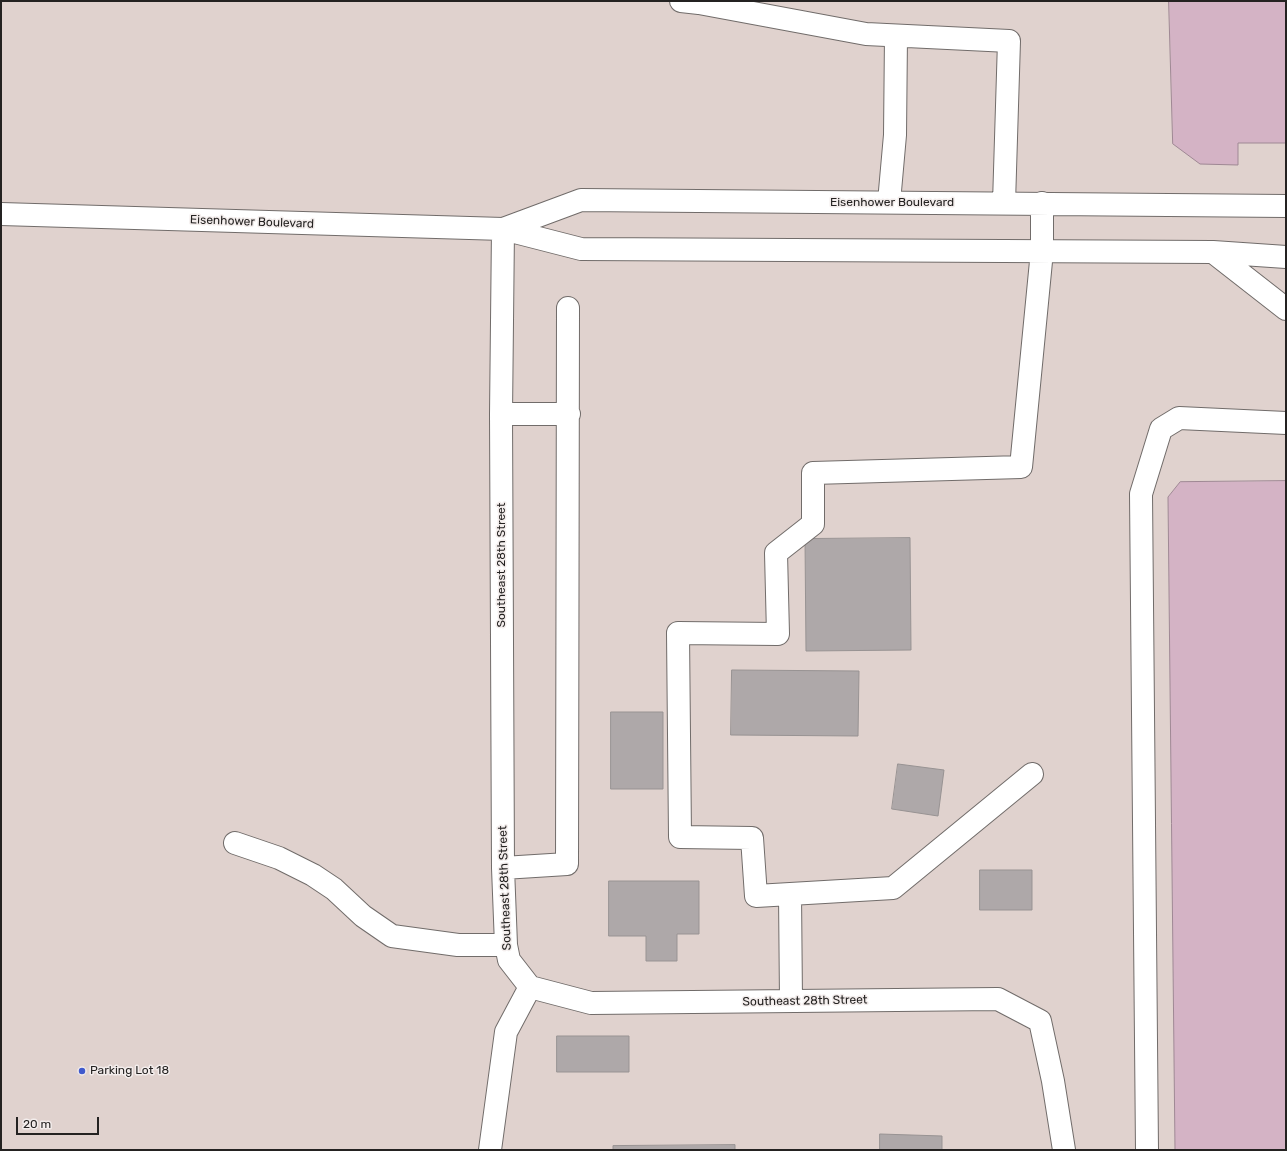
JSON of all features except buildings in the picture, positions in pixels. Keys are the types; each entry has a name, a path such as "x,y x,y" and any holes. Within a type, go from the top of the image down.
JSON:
{"street":[{"path":"681,1 723,7 866,34 1009,41 1004,203"},
{"path":"888,202 895,135 896,36"},
{"name":"Eisenhower Boulevard","path":"503,229 581,200 1286,206"},
{"path":"1032,774 893,888 756,896 752,838 680,837 678,633 778,634 776,553 813,524 813,473 1020,467 1042,251 1042,203"},
{"name":"Eisenhower Boulevard","path":"1,214 503,229 581,249 1213,252 1286,257"},
{"name":"Southeast 28th Street","path":"503,229 501,414 503,868 506,946 508,960 530,987 591,1003 998,999 1040,1021 1053,1081 1064,1150"},
{"path":"1213,252 1286,310"},
{"path":"503,868 567,864 568,308"},
{"path":"501,414 569,414"},
{"path":"1147,1150 1141,494 1161,429 1179,418 1286,423"},
{"path":"236,843 279,858 313,875 334,890 363,916 392,936 458,945 506,946"},
{"path":"790,894 791,1001"},
{"path":"490,1150 506,1032 530,987"}],"shaded area":[{"path":"1,1 1286,1 1286,481 1180,482 1168,497 1175,1150 1,1150"},
{"path":"1169,1 1286,1 1286,143 1238,143 1238,165 1200,164 1173,144"},
{"path":"1286,481 1286,1150 1175,1150 1168,497 1180,482"}],"place":[{"name":"Parking Lot 18","path":"82,1071"}]}
